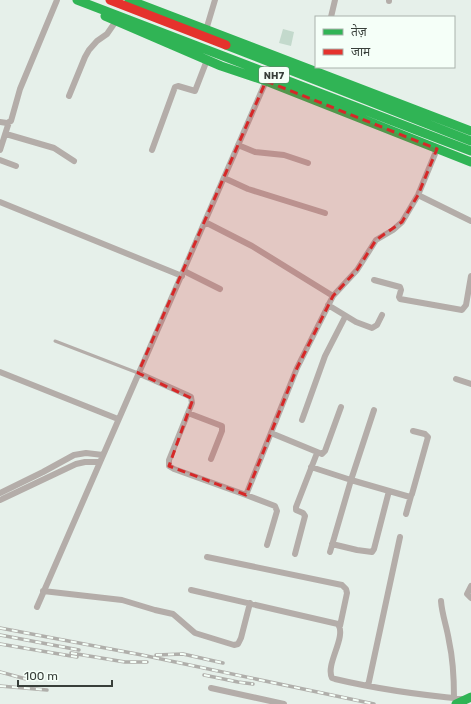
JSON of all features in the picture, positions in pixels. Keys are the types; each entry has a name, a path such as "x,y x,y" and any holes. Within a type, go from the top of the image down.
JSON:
{"main road":[{"path":"76,0 101,15 207,60 266,81 471,162"},
{"name":"NH7","path":"76,0 471,151"},
{"name":"NH7","path":"110,0 471,140"},
{"path":"129,0 206,30 317,69 471,131"},
{"path":"455,701 468,698"}],"street":[{"path":"0,150 9,122 12,121 17,98 28,69 57,0"},
{"path":"206,30 215,0"},
{"path":"331,16 335,0"},
{"path":"70,96 89,50 97,41 107,34 116,21"},
{"path":"152,150 175,87 178,86 195,91 207,60"},
{"path":"37,607 266,81"},
{"path":"0,122 9,122"},
{"path":"6,134 54,148 74,161"},
{"path":"238,145 255,152 284,155 308,163"},
{"path":"246,494 297,368 328,305 333,296 357,270 376,240 393,230 402,222 418,195 437,149"},
{"path":"0,160 16,166"},
{"path":"224,178 248,189 325,214"},
{"path":"418,195 471,221"},
{"path":"0,210 2,202 220,289"},
{"path":"205,222 252,246 333,296"},
{"path":"374,280 400,287 398,297 400,299 462,310 466,305 471,276"},
{"path":"328,305 356,322 372,328 377,325 382,315"},
{"path":"302,420 325,356 345,316"},
{"path":"0,372 118,419"},
{"path":"138,373 191,397 192,403 169,460 169,466 246,494 277,508 266,545"},
{"path":"456,379 471,384"},
{"path":"271,433 317,453 324,453 341,407"},
{"path":"330,552 351,480 374,410"},
{"path":"188,413 222,426 222,431 211,459"},
{"path":"406,514 428,437 427,434 413,431"},
{"path":"0,493 43,472 74,454 86,453 103,455"},
{"path":"295,554 305,516 303,513 296,510 296,507 317,453"},
{"path":"0,500 76,464 100,462"},
{"path":"311,467 408,497 411,496"},
{"path":"332,544 372,552 376,543 390,491"},
{"path":"368,686 400,537"},
{"path":"207,557 342,585 346,588 347,593 339,638 330,675 332,678 368,686 455,701 450,647 441,601"},
{"path":"471,586 467,594 471,598"},
{"path":"191,590 335,622 340,626"},
{"path":"43,591 122,600 173,614 195,633 234,645 238,644 241,638 250,603"},
{"path":"211,688 284,704"}],"lane":[{"path":"55,341 138,373"}],"highlighted area":[{"path":"266,81 437,149 418,195 402,222 376,240 357,270 333,296 297,368 246,495 169,466 193,399 138,373"}],"building":[{"path":"283,29 294,32 291,46 279,43"}],"railway":[{"path":"0,628 142,655 374,704"},
{"path":"0,635 79,650"},
{"path":"0,644 77,657"},
{"path":"71,653 125,662 147,662"},
{"path":"156,655 183,654 223,663"},
{"path":"0,672 26,679"},
{"path":"204,675 253,684"},
{"path":"0,686 47,690"}],"traffic: fast":[{"path":"77,0 471,151"},
{"path":"129,0 471,131"},
{"path":"105,16 221,66 266,81 471,162"},
{"path":"226,45 471,141"},
{"path":"456,704 471,697"}],"traffic: jam":[{"path":"110,0 226,45"}]}
